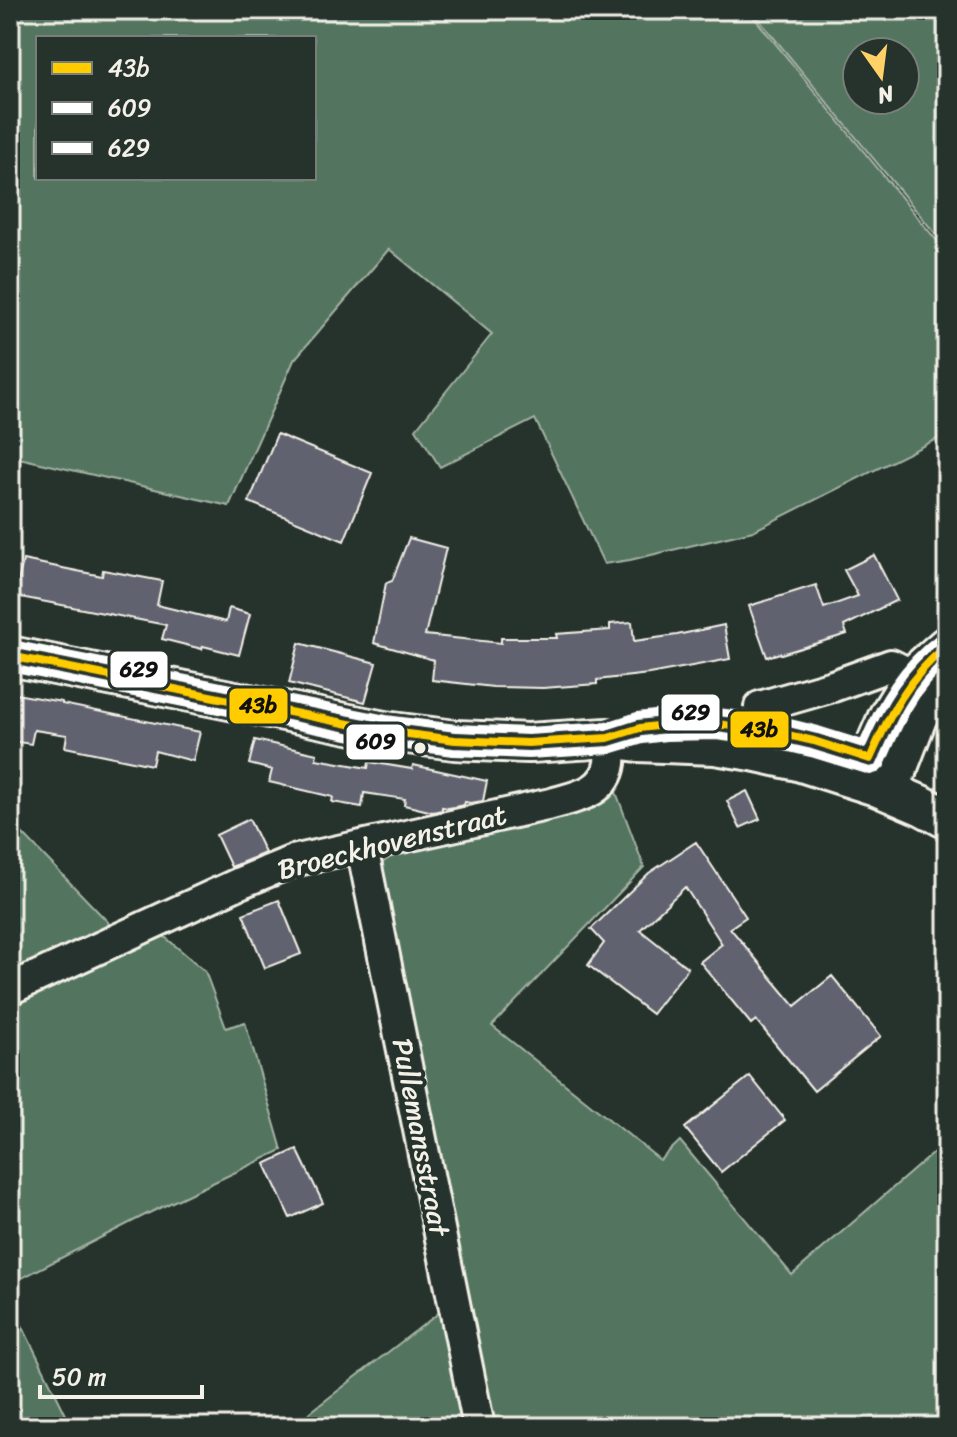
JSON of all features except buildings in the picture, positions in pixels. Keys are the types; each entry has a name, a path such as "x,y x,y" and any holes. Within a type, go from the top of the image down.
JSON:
{"main road":[{"path":"881,772 917,718 930,670 947,646"},
{"path":"10,656 384,731 455,740 528,743 608,738 640,728 665,725 717,724 770,731 814,741 881,772 939,804"}],"street":[{"path":"760,707 891,665 930,670"},
{"name":"Broeckhovenstraat","path":"10,989 293,861 551,804 590,792 599,787 606,777 610,763 608,738"},
{"name":"Pullemansstraat","path":"362,847 479,1427"}],"green space":[{"path":"10,10 748,10 947,253 947,434 753,531 604,564 535,419 440,467 416,429 492,334 389,249 294,360 229,506 10,456"},
{"path":"751,10 947,10 947,248"},
{"path":"616,792 644,867 492,1026 660,1160 680,1141 792,1275 947,1141 947,1427 487,1427 377,885 382,863 398,852 565,811"},
{"path":"10,814 18,829 108,922 112,934 10,980"},
{"path":"158,931 205,971 226,1028 245,1022 282,1150 10,1284 10,1004"},
{"path":"10,1301 72,1427 10,1427"},
{"path":"440,1312 462,1427 295,1427 295,1424"}],"transit line":[{"name":"629","path":"12,644 386,719 456,728 528,731 606,726 637,716 664,713 718,712 773,719 863,744 894,685 940,637"},
{"name":"43b","path":"10,656 384,731 455,740 528,743 608,738 640,728 665,725 717,724 814,741 870,759 901,697 922,670 947,646"},
{"name":"609","path":"10,668 382,743 453,752 529,755 610,750 666,737 716,736 768,743 870,771 881,765 916,695 947,661"}]}
